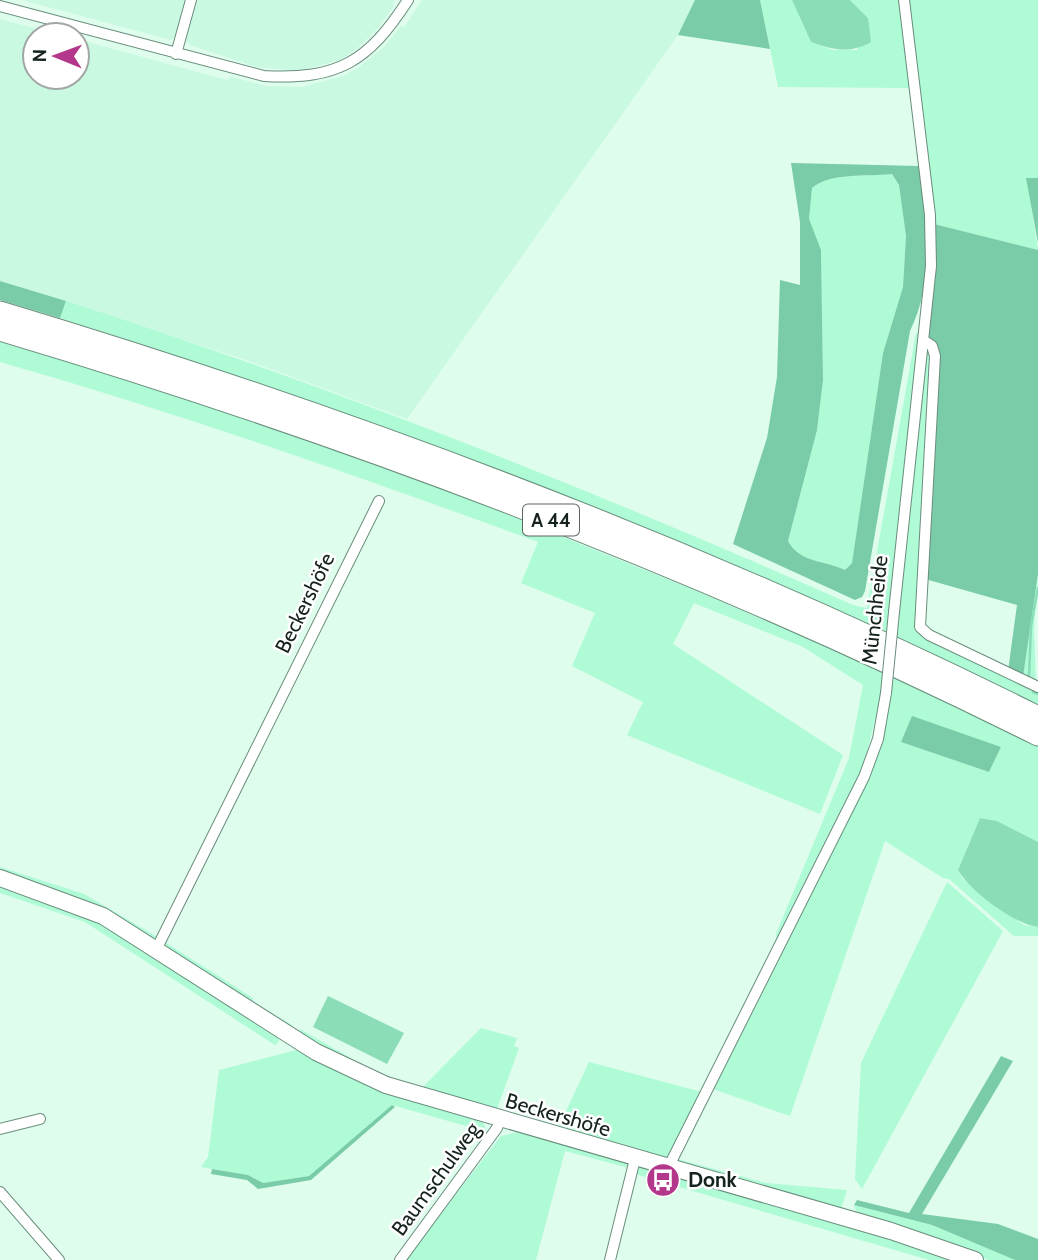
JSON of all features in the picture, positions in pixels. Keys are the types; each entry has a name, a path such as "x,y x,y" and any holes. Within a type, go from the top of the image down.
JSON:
{"highway":[{"name":"A 44","path":"0,312 313,413 556,503 797,604 1038,716"},
{"name":"A 44","path":"0,330 269,415 514,505 768,610 1038,735"}],"street":[{"path":"176,54 191,0"},
{"path":"0,6 264,76 303,78 343,67 371,48 408,0"},
{"name":"Münchheide","path":"666,1172 864,777 878,739 886,693 931,266 930,215 904,0"},
{"path":"923,341 932,346 935,358 920,627 929,635 1038,687"},
{"name":"Beckershöfe","path":"156,950 379,501"},
{"name":"Beckershöfe","path":"0,878 87,908 311,1049 348,1069 403,1091 635,1159 666,1172 891,1231 975,1260"},
{"path":"0,1129 40,1119"},
{"name":"Baumschulweg","path":"400,1260 497,1128 500,1120"},
{"path":"610,1260 635,1159"},
{"path":"0,1192 59,1260"}],"shaded area":[{"path":"22,0 186,0 176,37 171,40"},
{"path":"197,0 394,0 393,7 379,27 358,48 340,60 298,71 256,67 190,45 186,40"},
{"path":"422,0 695,0 678,35 407,419 243,359 0,281 0,19 21,25 21,91 91,91 91,43 227,80 231,77 267,86 301,87 343,76 358,68 385,46 400,27 405,26"},
{"path":"695,0 760,0 770,49 678,35"},
{"path":"760,0 792,0 811,42 833,50 857,50 868,18 850,0 899,0 909,88 778,87"},
{"path":"792,0 850,0 868,18 871,42 841,50 811,42"},
{"path":"908,0 1038,0 1038,178 1027,179 1038,250 934,224"},
{"path":"791,163 919,166 927,250 923,291 910,331 865,591 862,597 855,600 733,544 767,438 777,377 780,280 800,285 800,222","holes":["892,174 899,185 906,236 903,287 883,353 852,563 845,570 806,557 788,541 817,430 823,380 821,250 809,219 812,188 839,177"]},
{"path":"892,174 899,185 906,236 903,287 883,353 852,563 845,570 806,557 788,541 817,430 823,380 821,250 809,220 812,188 839,177"},
{"path":"1026,178 1038,178 1038,243"},
{"path":"934,224 1038,250 1038,574 1023,677 1008,671 1017,605 925,579 934,343 927,335 936,249"},
{"path":"0,281 66,301 60,318 0,300"},
{"path":"66,301 266,369 464,442 853,605 867,608 916,333 920,333 926,349 933,352 916,631 1038,690 1038,707 908,647 885,631 579,503 373,425 60,318"},
{"path":"0,342 166,391 459,495 699,592 934,693 1038,746 1038,842 997,821 980,818 958,870 963,879 1024,925 1038,927 1038,936 1014,936 949,879 943,878 885,841 790,1116 713,1089 870,777 881,741 880,700 861,776 777,942 776,934 849,758 863,685 803,647 694,603 673,644 843,755 820,814 627,735 643,702 572,666 595,613 521,583 538,542 271,447 0,362","holes":["912,717 1001,747 989,772 901,742"]},
{"path":"1038,574 1034,627 1036,684 1023,677"},
{"path":"912,716 1001,747 989,772 901,742"},
{"path":"980,818 997,821 1038,842 1038,927 1005,913 972,887 958,870"},
{"path":"0,867 84,894 159,938 151,938 0,872"},
{"path":"947,882 1003,931 862,1189 855,1179 861,1063"},
{"path":"0,884 80,911 280,1035 278,1043 275,1045 85,922 0,893"},
{"path":"163,941 292,1025 289,1026 166,948"},
{"path":"328,996 404,1033 387,1064 313,1027"},
{"path":"481,1028 517,1038 514,1046 519,1048 497,1109 559,1126 589,1062 702,1092 669,1156 662,1161 429,1096 384,1078 299,1033 300,1029 382,1076 422,1088"},
{"path":"300,1049 404,1098 483,1122 487,1132 392,1105 309,1176 263,1183 248,1175 201,1167 208,1157 219,1070"},
{"path":"1001,1056 1013,1061 922,1214 998,1224 1038,1239 1038,1260 1015,1260 932,1225 854,1205 857,1200 909,1213"},
{"path":"392,1105 395,1107 311,1180 258,1189 247,1180 211,1174 212,1169 248,1175 263,1183 309,1176"},
{"path":"518,1132 625,1162 629,1168 565,1151 536,1260 405,1260 501,1136"},
{"path":"677,1159 766,1183 847,1190 841,1209 678,1163"},
{"path":"640,1167 960,1260 929,1260 635,1174"},
{"path":"854,1205 932,1225 1015,1260 988,1260 961,1248 857,1215"}],"waterway":[{"path":"1029,677 1031,626 1038,588"},
{"path":"1033,692 1038,694"}],"place":[{"name":"Donk","path":"663,1180"}]}
